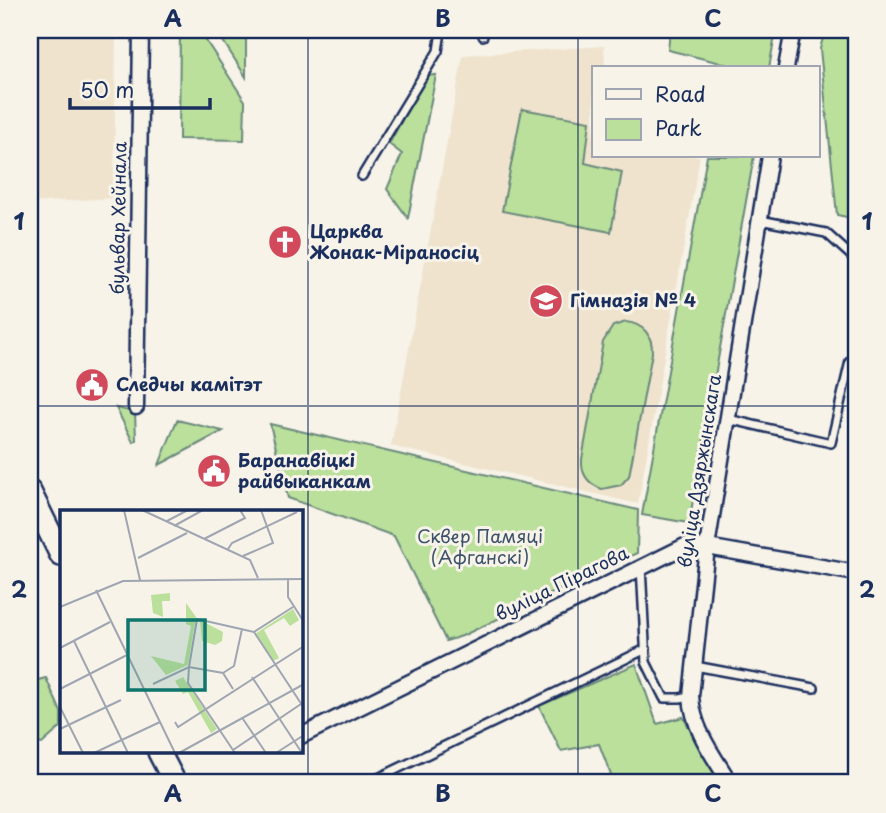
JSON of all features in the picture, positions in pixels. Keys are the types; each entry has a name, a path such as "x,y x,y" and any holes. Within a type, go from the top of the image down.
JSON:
{"main road":[{"path":"30,492 60,553"},
{"path":"160,754 175,783"}],"street":[{"name":"бульвар Хейнала","path":"136,407 141,30"},
{"path":"786,66 793,30"},
{"name":"вуліца Дзяржынскага","path":"730,783 697,728 691,696 707,547 770,158"},
{"name":"вуліца Пірагова","path":"303,735 685,546 707,547 856,573"}],"lane":[{"path":"362,176 438,51 440,38"},
{"path":"759,220 826,233 856,260"},
{"path":"727,419 831,443 850,361 856,363"},
{"path":"641,566 646,662 664,698 691,696"},
{"path":"368,783 646,649"},
{"path":"694,666 814,688"}],"shaded area":[{"path":"30,30 116,30 114,198 30,203"},
{"name":"Гімназія № 4","path":"604,46 605,66 592,66 592,158 700,158 638,504 391,446 463,55"}],"green space":[{"path":"180,30 199,30 245,101 244,140 179,139"},
{"path":"216,30 246,30 246,77"},
{"path":"670,30 776,30 769,66 725,66 668,50"},
{"path":"825,30 856,30 856,219 837,215 820,49"},
{"path":"436,75 408,218 387,189 402,154 389,144 426,76"},
{"path":"522,109 590,121 585,163 622,172 611,232 502,211"},
{"path":"707,158 754,158 689,523 642,515"},
{"path":"626,322 637,325 646,332 651,341 652,353 629,476 621,485 602,489 586,478 582,459 603,342 613,326"},
{"path":"116,408 135,412 136,440 133,442"},
{"path":"177,420 223,431 159,465"},
{"name":"Сквер Памяці (Афганскі)","path":"270,424 638,510 637,553 462,636 446,641 394,536 288,498"},
{"path":"636,664 657,724 683,717 722,783 614,783 599,744 561,751 539,706"},
{"path":"46,678 60,710 60,728 42,744 30,741 30,682"}],"place":[{"name":"Царква Жонак-Міраносіц","path":"285,242"},
{"name":"Гімназія № 4","path":"546,301"},
{"name":"Следчы камітэт","path":"92,385"},
{"name":"Баранавіцкі райвыканкам","path":"214,471"}]}
